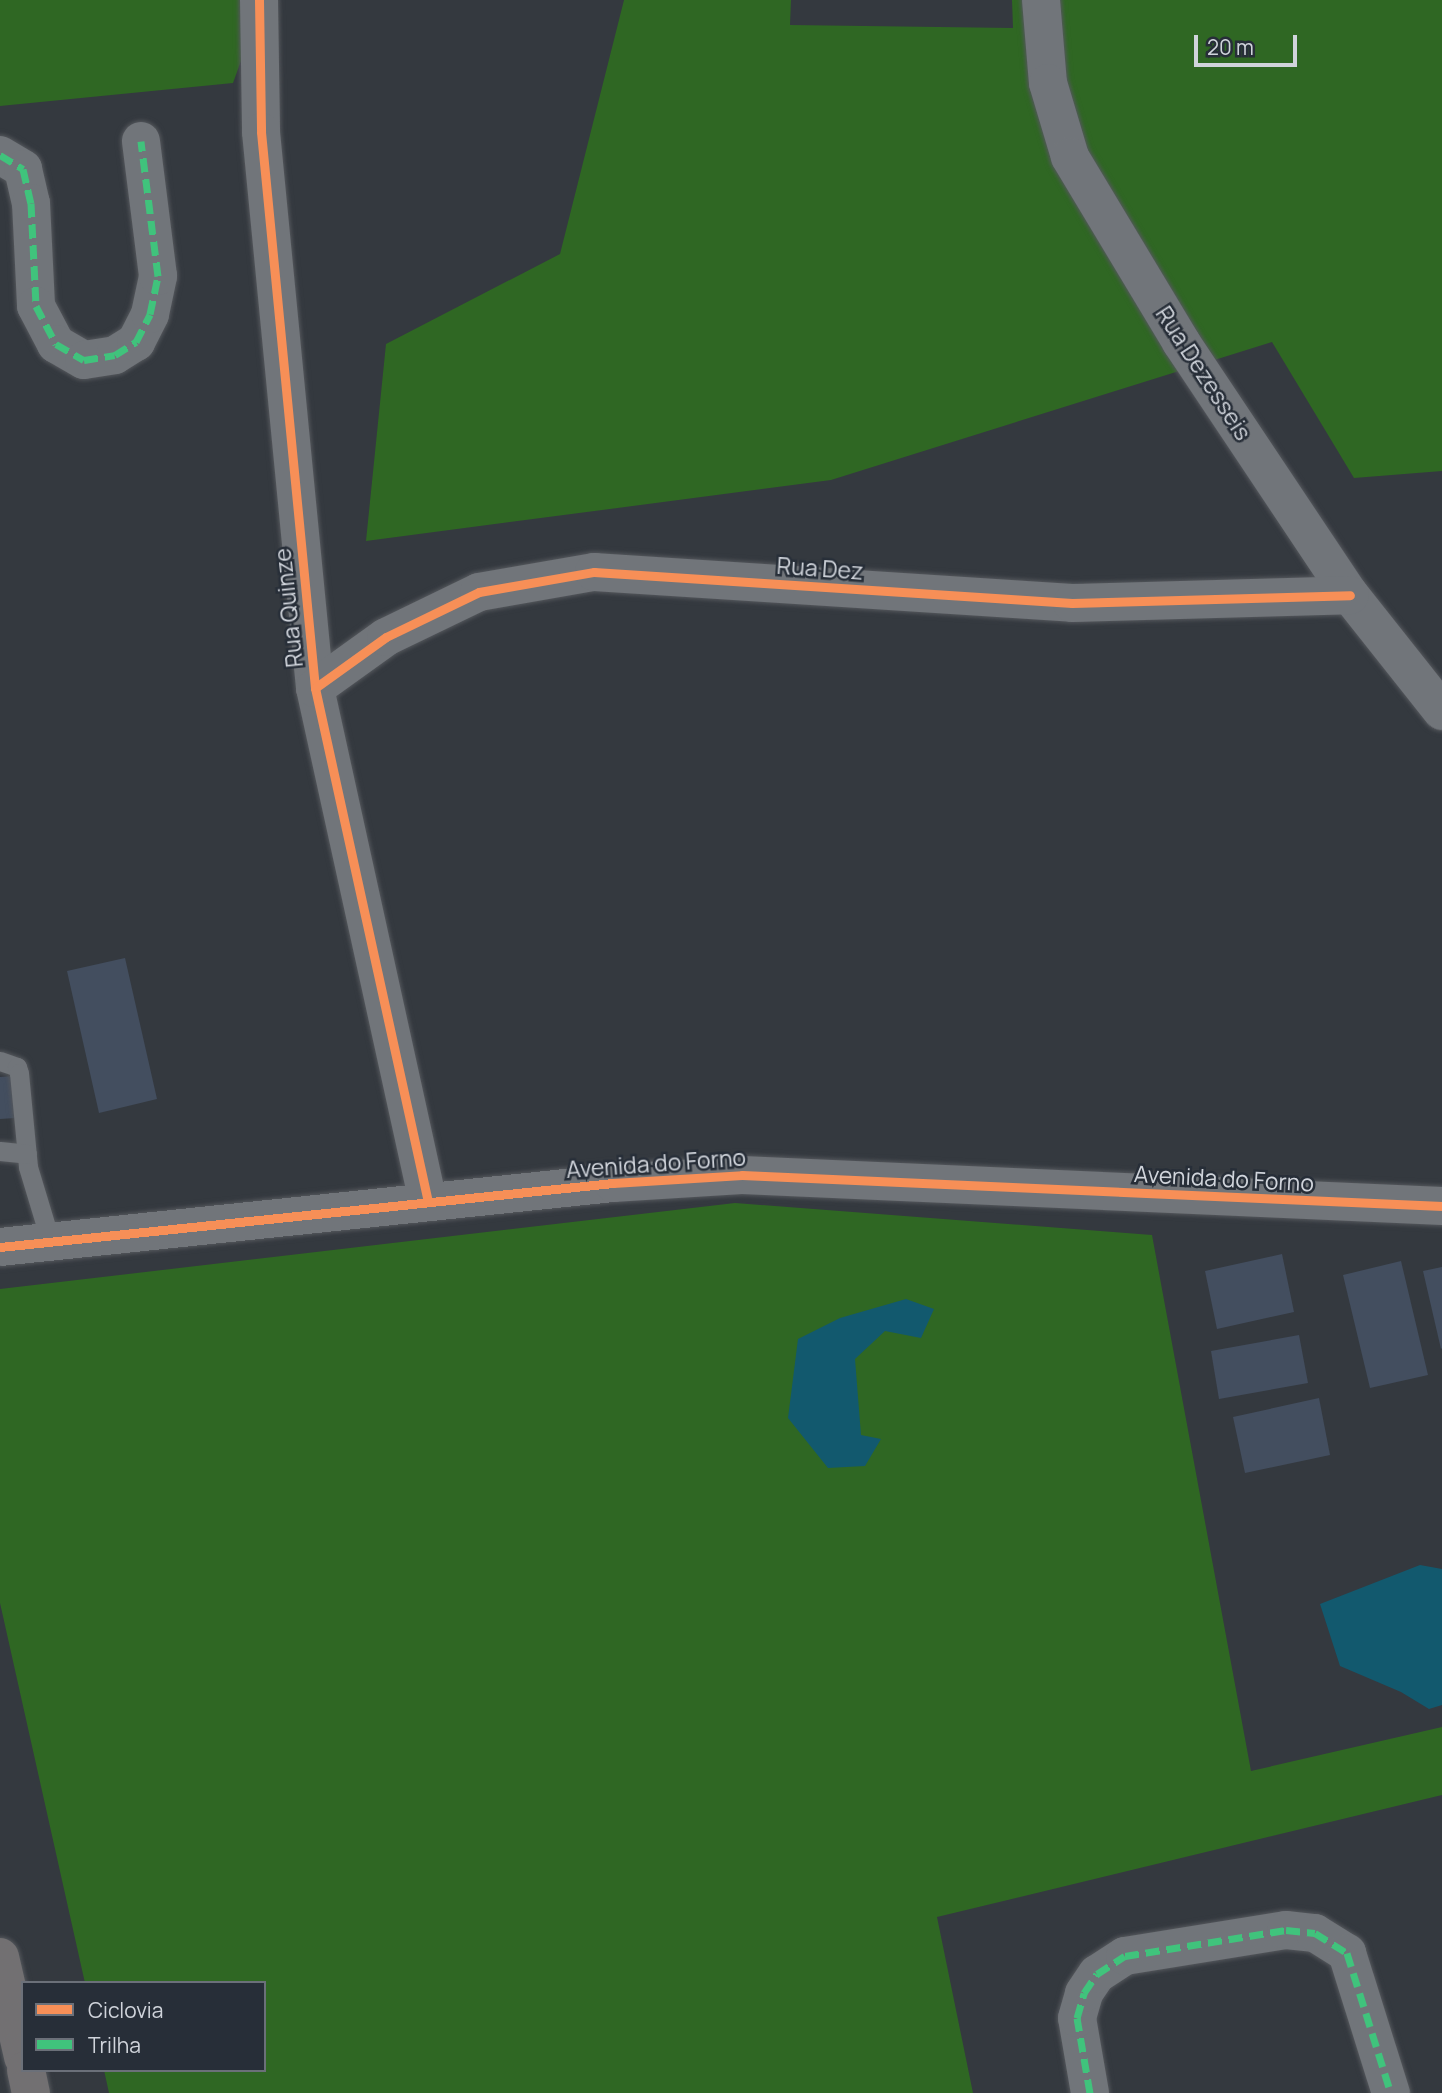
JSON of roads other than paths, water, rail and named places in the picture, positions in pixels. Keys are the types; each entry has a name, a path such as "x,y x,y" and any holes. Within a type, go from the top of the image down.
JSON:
{"main road":[{"path":"0,1957 21,2048"},
{"path":"26,2072 31,2093"}],"street":[{"name":"Rua Quinze","path":"259,0 261,132 315,688 428,1202"},
{"name":"Rua Dezesseis","path":"1041,0 1048,83 1070,157 1181,342 1350,595 1442,711"},
{"path":"0,155 23,169 31,203 36,306 56,344 84,360 115,355 136,342 150,314 158,276 141,141"},
{"name":"Rua Dez","path":"315,688 386,637 479,592 594,572 1072,603 1350,595"},
{"name":"Avenida do Forno","path":"0,1247 428,1202 742,1175 1442,1206"},
{"path":"1090,2093 1077,2018 1084,1993 1097,1974 1125,1956 1286,1930 1315,1933 1347,1953 1391,2093"}],"lane":[{"path":"0,1062 17,1067 19,1073 27,1154 50,1240"},
{"path":"0,1151 27,1154"}],"water":[{"path":"906,1299 934,1309 921,1338 885,1331 855,1359 861,1435 881,1439 865,1466 828,1468 788,1418 798,1339 840,1318"},
{"path":"1420,1565 1442,1569 1442,1705 1429,1709 1401,1692 1340,1666 1320,1604"}]}
